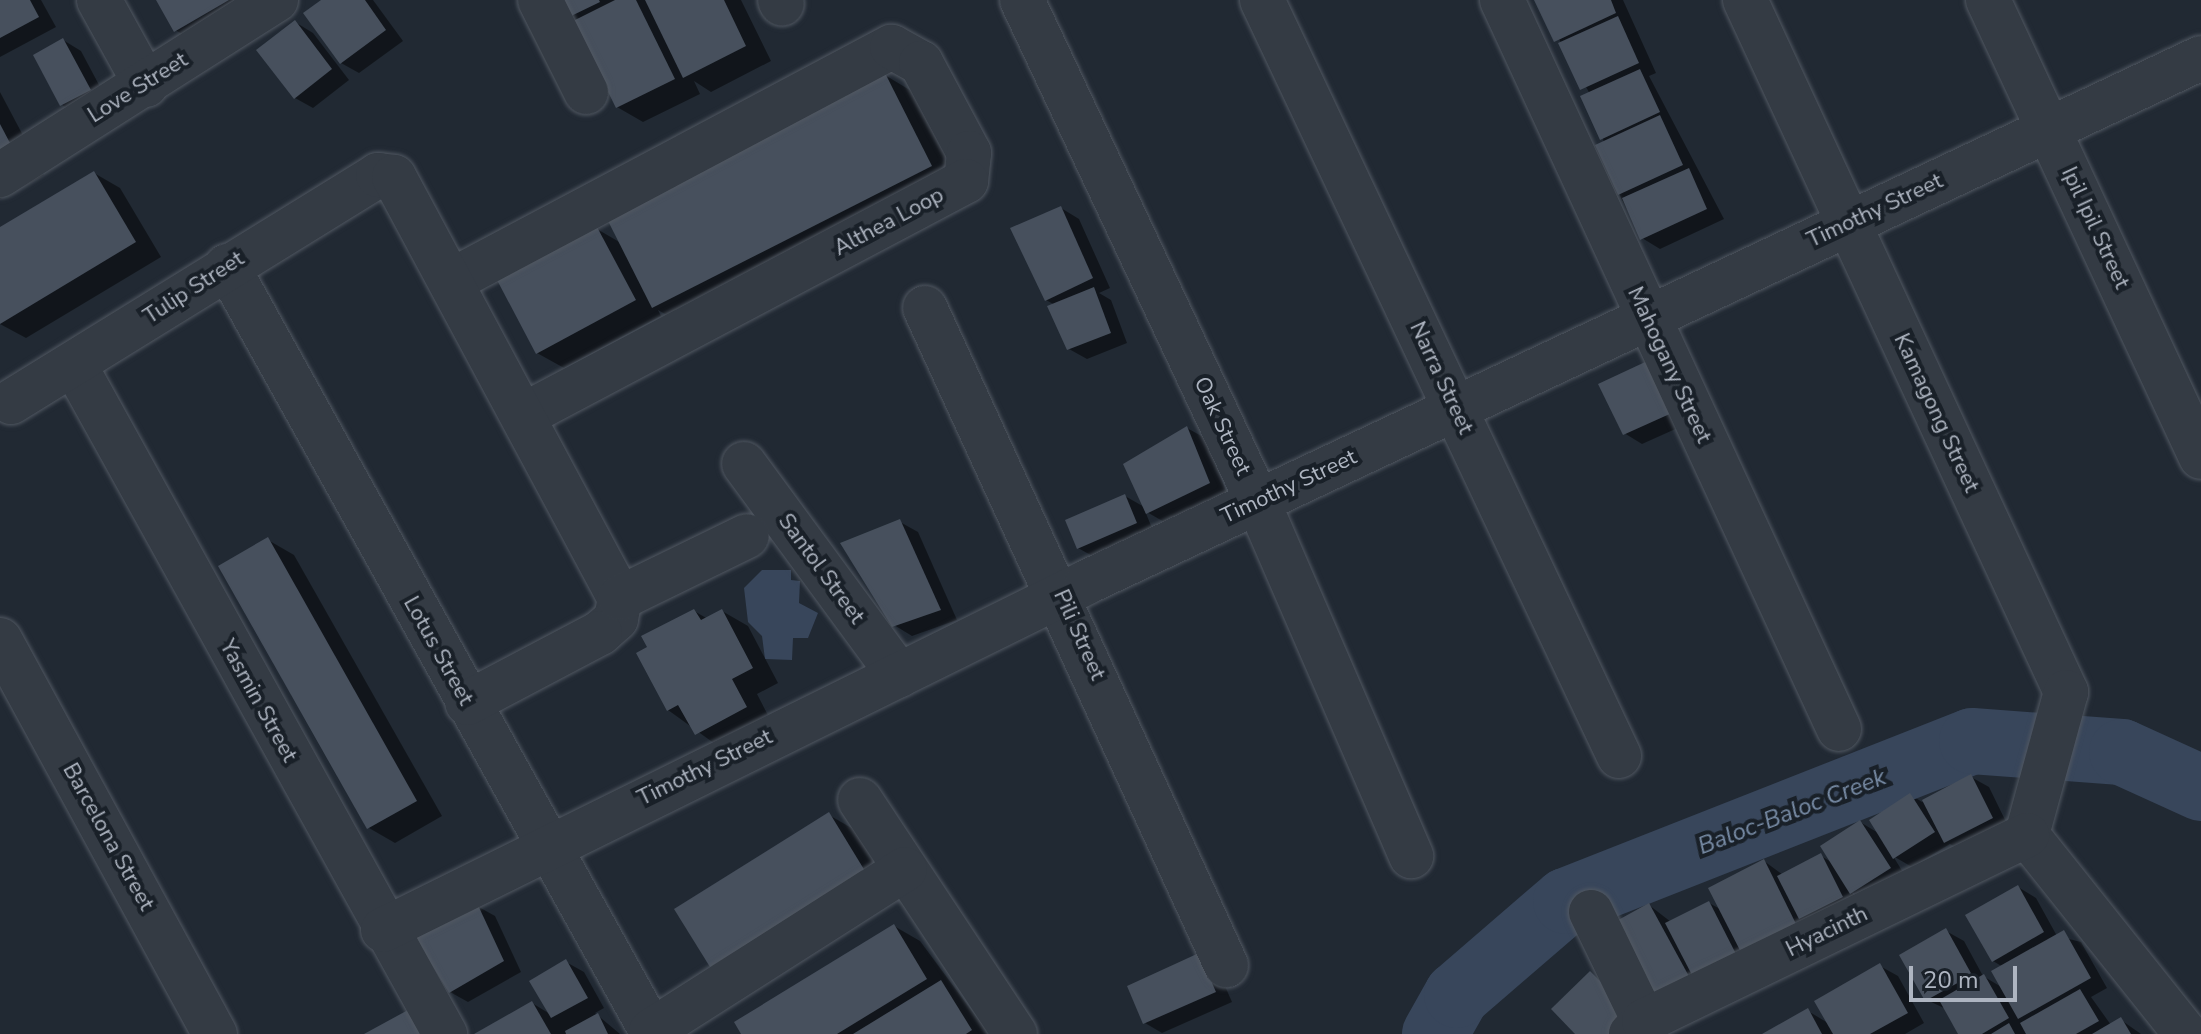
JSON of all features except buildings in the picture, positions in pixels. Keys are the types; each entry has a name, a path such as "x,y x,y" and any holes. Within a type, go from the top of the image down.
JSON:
{"street":[{"path":"99,0 146,85"},
{"name":"Love Street","path":"0,175 276,0"},
{"path":"540,0 586,92"},
{"name":"Oak Street","path":"1022,0 1258,502 1411,856"},
{"name":"Narra Street","path":"1262,0 1619,756"},
{"name":"Mahogany Street","path":"1502,0 1646,318 1839,729"},
{"name":"Kamagong Street","path":"1745,0 2066,692 2027,835"},
{"name":"Ipil Ipil Street","path":"1988,0 2201,457"},
{"name":"Althea Loop","path":"451,281 892,47 921,63 969,153 966,181 524,415"},
{"name":"Timothy Street","path":"383,930 546,844 1062,594 2201,58"},
{"name":"Tulip Street","path":"11,402 75,366 227,266 378,175 394,177 451,281"},
{"name":"Lotus Street","path":"227,266 652,1033"},
{"path":"451,281 620,598 616,619 600,633 467,703"},
{"name":"Pili Street","path":"925,308 1062,594 1226,965"},
{"name":"Yasmin Street","path":"75,366 383,930 445,1034"},
{"name":"Santol Street","path":"744,464 899,675"},
{"path":"620,598 747,536"},
{"name":"Barcelona Street","path":"0,640 215,1034"},
{"path":"860,800 1013,1033"},
{"path":"2027,835 2186,1034"},
{"name":"Hyacinth","path":"1638,1027 2027,835"},
{"path":"652,1033 905,869"},
{"path":"1591,912 1638,1027"}],"water":[{"path":"762,570 791,570 791,580 800,581 799,603 818,613 808,638 793,638 792,660 765,659 762,636 748,622 744,588"}],"waterway":[{"name":"Baloc-Baloc Creek","path":"1435,1034 1457,995 1566,901 1972,741 2122,752 2201,788"}]}
